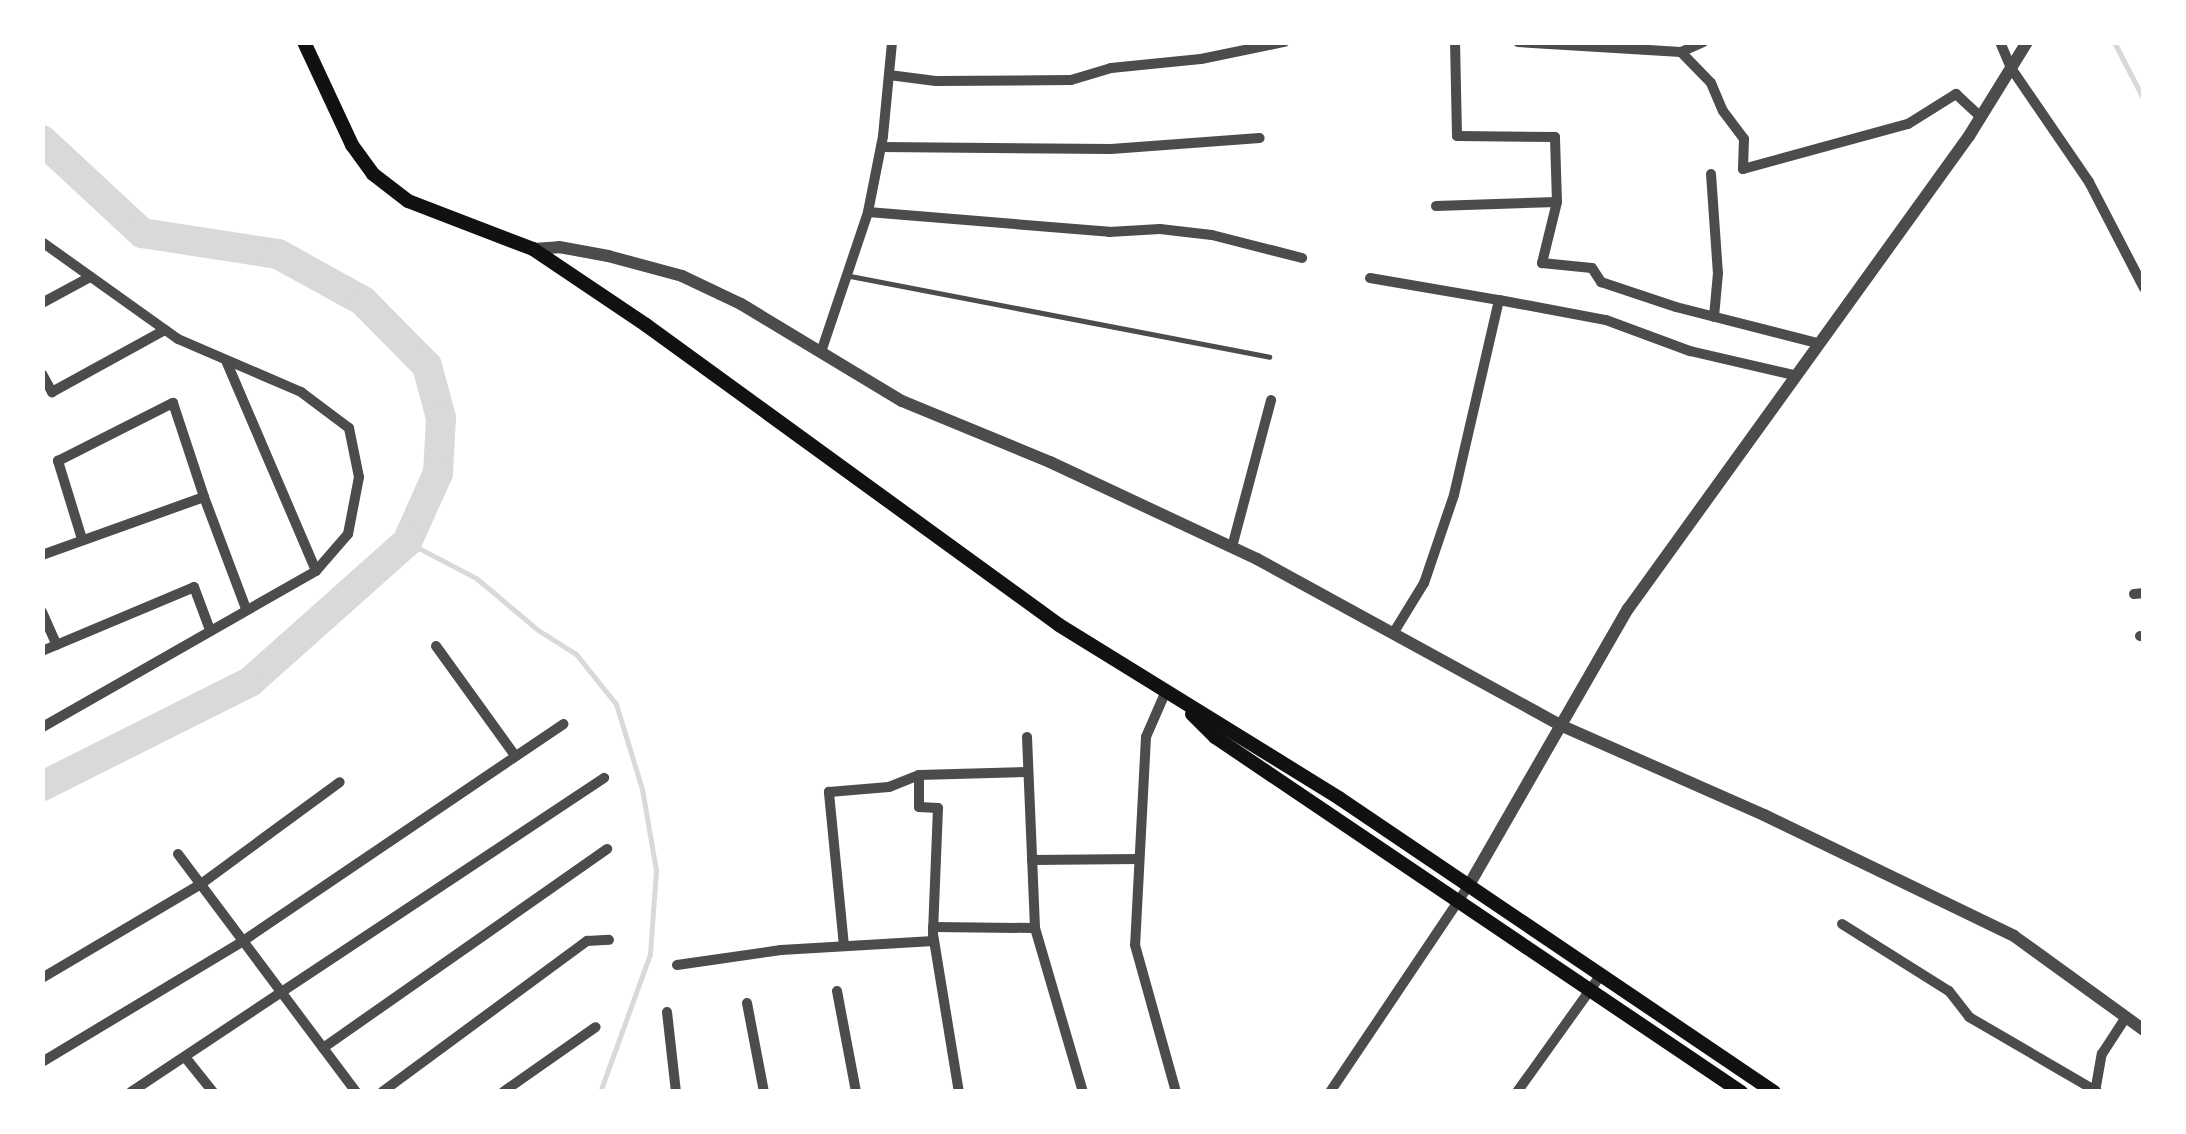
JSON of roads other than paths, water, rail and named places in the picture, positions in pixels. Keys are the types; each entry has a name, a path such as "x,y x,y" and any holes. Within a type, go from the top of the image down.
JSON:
{"main road":[{"path":"304,42 352,145 373,174 408,202 533,249 646,325 1059,625 1469,885 1774,1092"},
{"path":"1170,693 1214,737 1742,1092"}],"street":[{"path":"821,352 868,212 881,146 892,42"},
{"path":"889,75 936,81 1071,80 1111,68 1201,59 1284,42"},
{"path":"1455,42 1457,136 1556,137 1557,202 1542,263 1592,268 1601,282 1817,343"},
{"path":"1518,42 1681,52 1703,42"},
{"path":"2000,42 2011,68 2089,182 2144,288"},
{"path":"1330,1092 1469,885 1628,609 1981,116 2027,42"},
{"path":"1681,52 1711,83 1723,111 1744,139 1744,170 1908,124 1956,94 1981,116"},
{"path":"881,146 1111,149 1260,138"},
{"path":"1711,174 1718,273 1714,317"},
{"path":"1436,206 1557,202"},
{"path":"868,212 1109,232 1177,231 1212,235 1302,258"},
{"path":"42,242 165,330 227,362 301,392 350,428 360,477 348,534 316,571 42,727"},
{"path":"533,249 559,246 682,276 741,304 902,401 1050,462 1232,547 1560,725 1764,816 2014,936 2144,1030"},
{"path":"42,303 90,278"},
{"path":"1370,278 1606,320 1690,350 1794,375"},
{"path":"1394,632 1424,582 1454,494 1499,300"},
{"path":"42,374 52,392 165,330"},
{"path":"227,362 316,571"},
{"path":"1232,547 1271,400"},
{"path":"82,539 58,461 173,403 246,609"},
{"path":"42,554 204,496"},
{"path":"42,651 194,587 210,630"},
{"path":"42,612 57,645"},
{"path":"436,646 514,754"},
{"path":"1170,693 1146,737 1135,945 1176,1092"},
{"path":"42,1062 243,941 563,724"},
{"path":"1027,737 1035,928 1083,1092"},
{"path":"844,946 830,792 890,787 920,775 1028,772"},
{"path":"920,775 919,807 938,808 933,928 959,1092"},
{"path":"131,1092 604,778"},
{"path":"42,978 200,884 340,782"},
{"path":"323,1048 607,849"},
{"path":"178,854 356,1092"},
{"path":"1032,860 1140,859"},
{"path":"1842,924 1949,991 1970,1017 2096,1091 2102,1054 2126,1017"},
{"path":"933,928 1035,928"},
{"path":"382,1092 587,940 609,940"},
{"path":"678,965 844,946 934,941"},
{"path":"1517,1092 1600,976"},
{"path":"836,991 856,1092"},
{"path":"747,1003 764,1092"},
{"path":"667,1012 676,1092"},
{"path":"503,1092 596,1027"},
{"path":"186,1057 213,1092"}],"lane":[{"path":"846,276 1269,356"}],"waterway":[{"path":"2114,42 2144,100"},
{"path":"42,140 142,233 278,254 363,301 427,366 441,418 438,473 407,542 250,682 42,786"},
{"path":"407,542 476,578 538,630 576,654 616,704 642,789 656,870 650,954 600,1092"}]}
